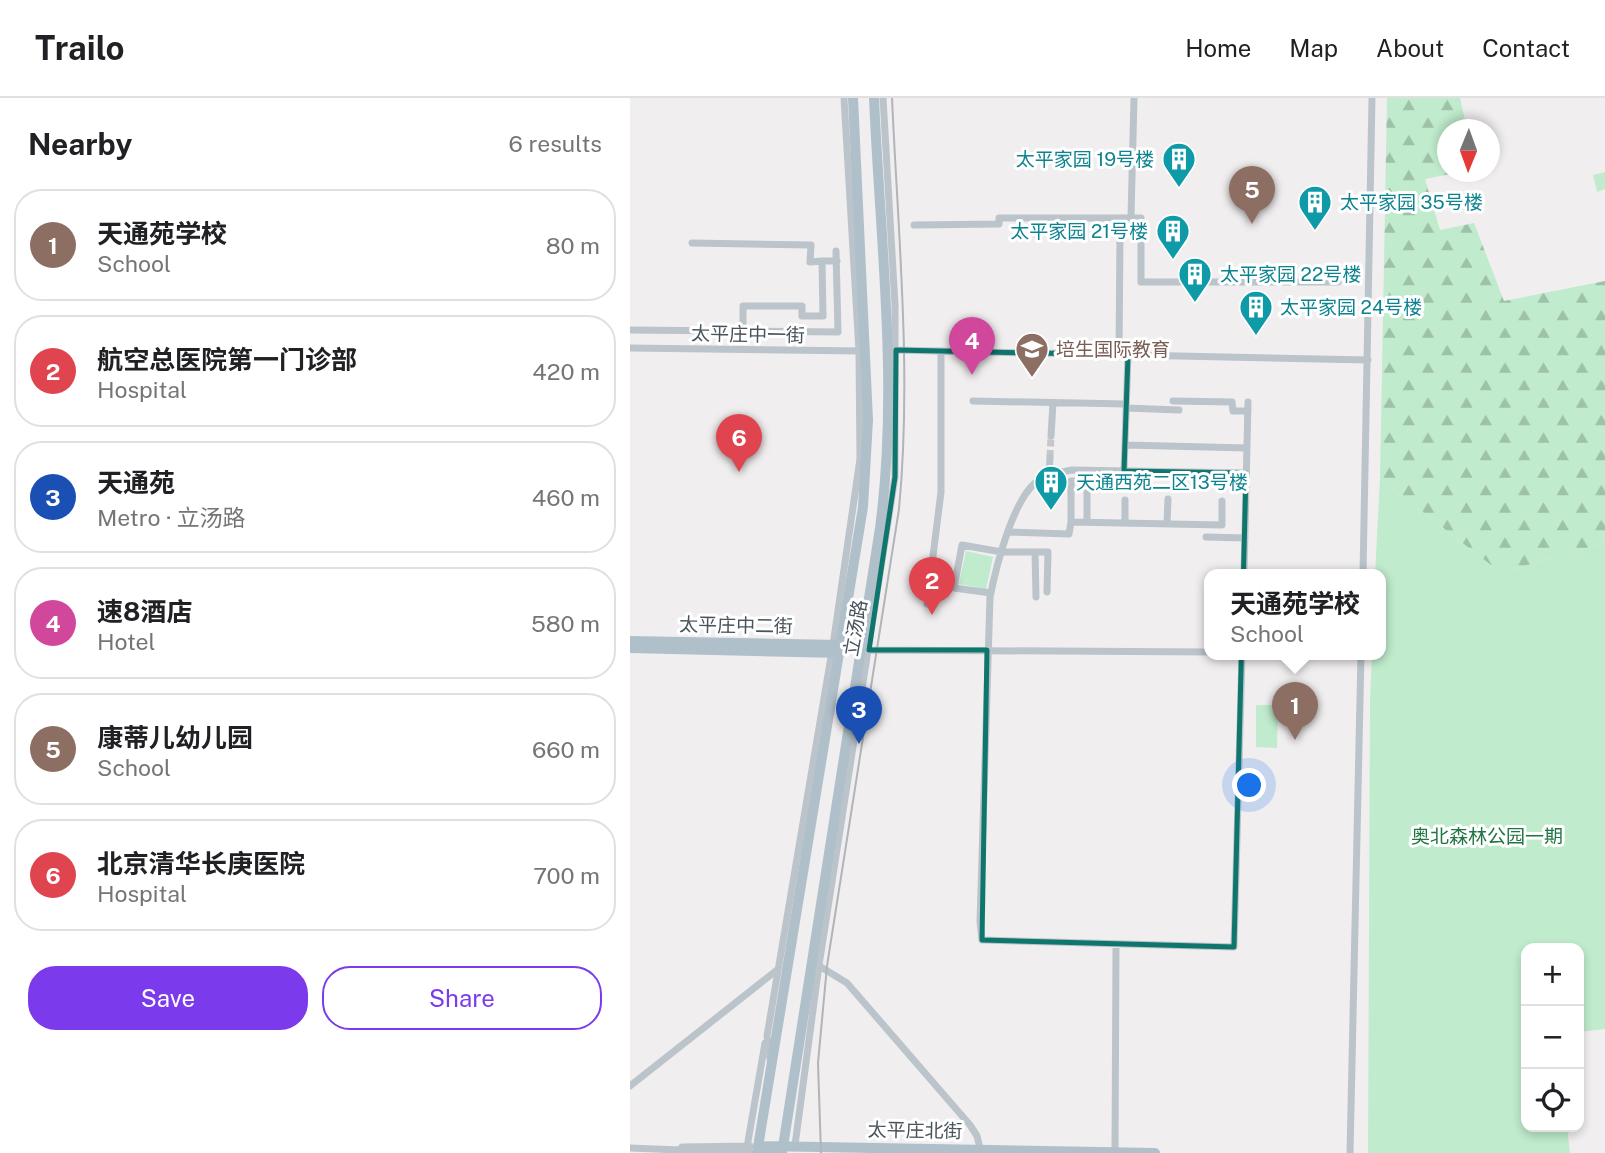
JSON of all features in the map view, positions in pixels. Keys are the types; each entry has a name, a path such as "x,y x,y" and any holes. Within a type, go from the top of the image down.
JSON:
{"main road":[{"name":"立汤路","path":"758,1151 866,473 853,98"},
{"name":"立汤路","path":"782,1151 865,650 887,475 891,350 874,98"},
{"name":"太平庄中二街","path":"630,640 837,649"},
{"name":"太平庄中二街","path":"630,648 837,649"},
{"name":"太平庄北街","path":"758,1151 798,1149 1155,1153"}],"street":[{"name":"立汤路","path":"845,98 862,351"},
{"name":"立汤路","path":"883,98 891,350"},
{"path":"1131,217 1134,98"},
{"path":"1363,569 1372,98"},
{"path":"914,225 999,224 999,218 1141,218 1141,282 1338,282"},
{"path":"1119,355 1120,232"},
{"path":"692,243 811,245 810,262 836,261"},
{"path":"630,330 838,332 836,251"},
{"path":"822,261 823,316"},
{"path":"743,331 743,306 802,306 802,316 838,317"},
{"path":"687,331 688,349"},
{"name":"太平庄中一街","path":"630,348 862,351"},
{"path":"891,350 1368,360"},
{"path":"927,604 940,492 941,351"},
{"path":"1124,471 1128,355"},
{"path":"974,401 1179,410"},
{"path":"1173,401 1232,402 1233,411 1248,411"},
{"path":"1244,569 1248,402"},
{"path":"1051,436 1052,403"},
{"path":"1125,444 1247,447"},
{"path":"1049,476 1050,457"},
{"path":"1242,660 1234,947 1116,946 982,940 980,922 987,650 991,593 1002,552 1022,501 1035,484 1049,476 1072,470 1246,473"},
{"path":"1010,532 1069,534 1071,481 1087,481 1087,522"},
{"path":"1167,524 1168,499"},
{"path":"1125,500 1125,523"},
{"path":"1071,522 1222,525 1222,501"},
{"path":"1206,537 1244,538"},
{"path":"991,593 954,587 962,545 1002,552 1048,552 1047,592"},
{"path":"1035,552 1036,597"},
{"name":"立汤路","path":"771,1071 767,1036 777,969 837,649"},
{"path":"865,650 1204,652"},
{"path":"1350,1153 1361,660"},
{"path":"1115,1152 1116,946"},
{"name":"立汤路","path":"798,1149 815,963"},
{"path":"815,963 847,983 970,1125 981,1151"},
{"path":"630,1086 777,969"},
{"path":"746,1150 767,1036"},
{"name":"太平庄北街","path":"630,1148 674,1149 696,1144 758,1151"}],"highlighted area":[{"path":"896,350 1128,355 1124,471 1246,473 1234,947 982,940 987,650 869,650 895,477"}],"green space":[{"path":"1387,98 1460,98 1465,119 1437,119 1437,177 1425,179 1440,230 1474,223 1504,301 1605,281 1605,543 1501,573 1380,479"},
{"path":"1605,172 1605,189 1597,192 1593,175"},
{"name":"奥北森林公园一期","path":"1380,479 1501,573 1605,543 1605,1029 1584,1031 1584,943 1521,943 1521,1132 1568,1132 1570,1153 1368,1153 1370,701 1372,660 1386,660 1386,569 1375,569"},
{"path":"966,551 993,557 986,589 959,584"},
{"path":"1256,705 1278,705 1277,748 1256,747"}],"tunnel":[{"path":"1050,457 1051,436"}],"railway":[{"path":"821,1153 818,1063 827,966 899,509 903,458 903,304 892,98"}],"place":[{"name":"太平家园 19号楼","path":"1179,189"},
{"name":"康蒂儿幼儿园","path":"1252,224"},
{"name":"太平家园 35号楼","path":"1315,232"},
{"name":"太平家园 21号楼","path":"1173,261"},
{"name":"太平家园 22号楼","path":"1195,304"},
{"name":"太平家园 24号楼","path":"1256,337"},
{"name":"速8酒店","path":"972,375"},
{"name":"培生国际教育","path":"1032,379"},
{"name":"北京清华长庚医院","path":"739,472"},
{"name":"天通西苑二区13号楼","path":"1051,512"},
{"name":"航空总医院第一门诊部","path":"932,615"},
{"name":"天通苑学校","path":"1295,740"},
{"name":"天通苑","path":"859,744"}]}
